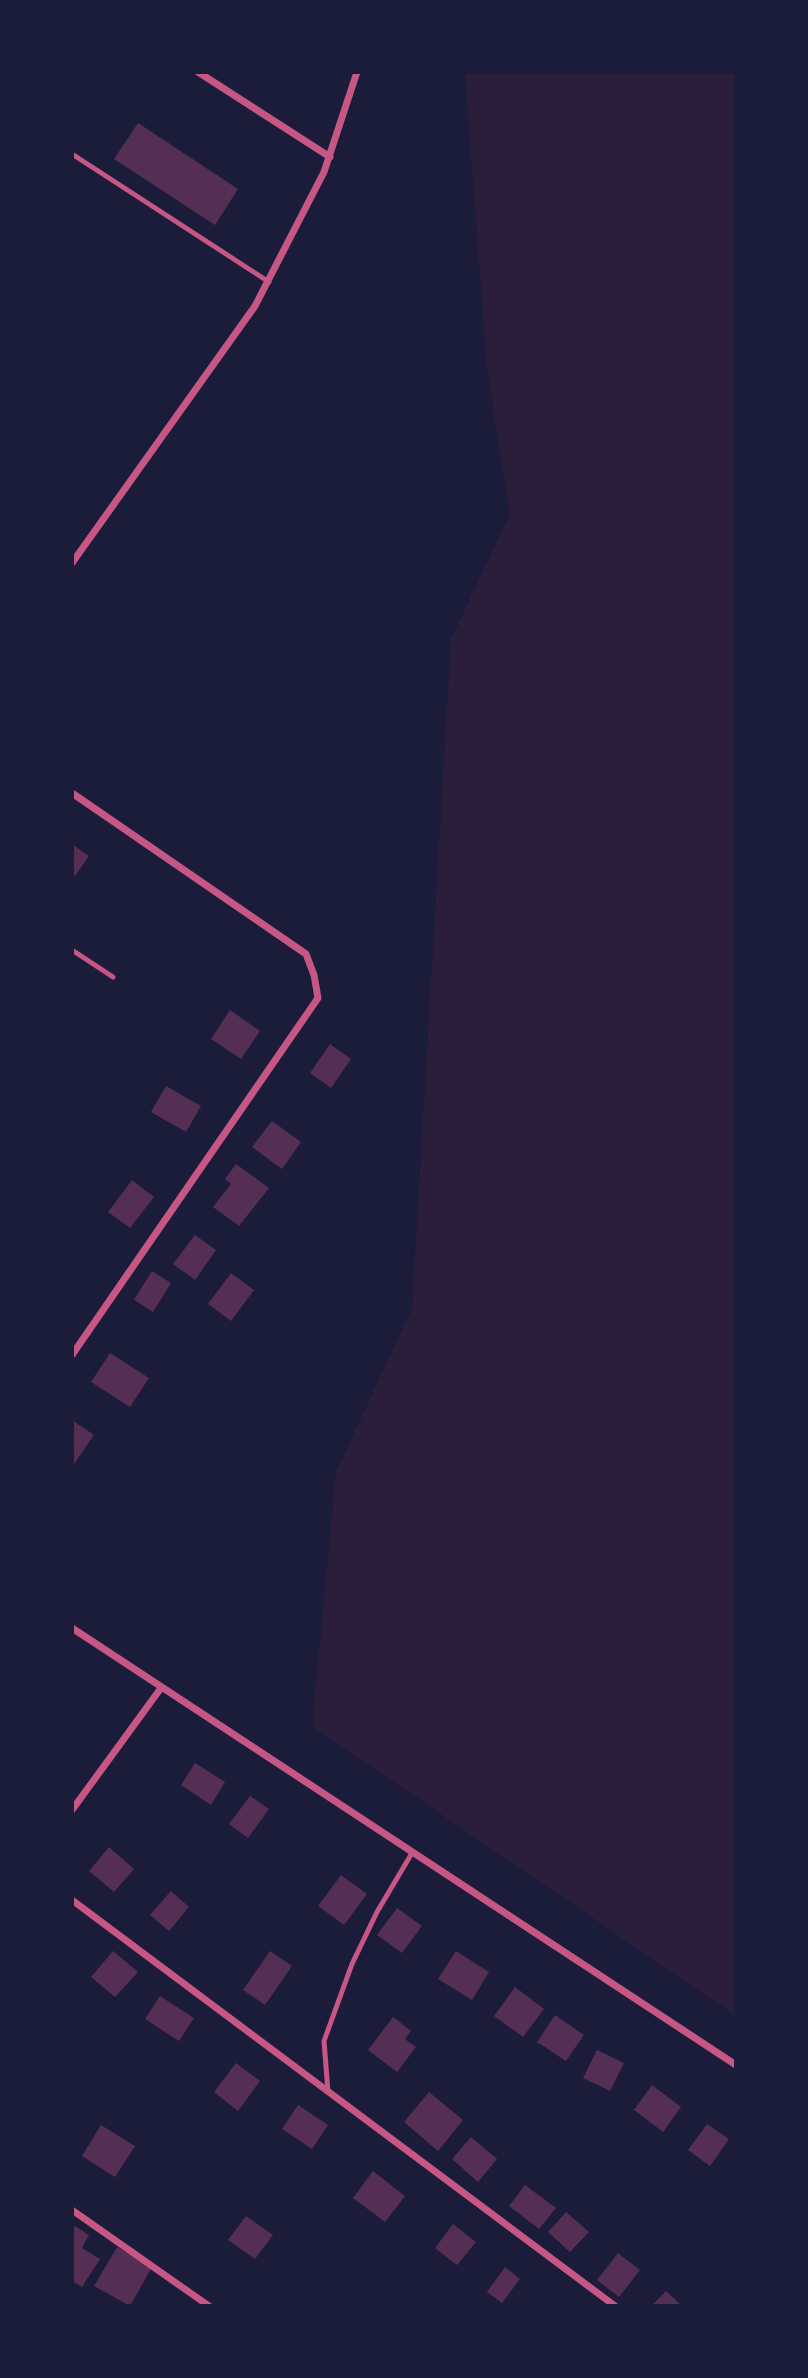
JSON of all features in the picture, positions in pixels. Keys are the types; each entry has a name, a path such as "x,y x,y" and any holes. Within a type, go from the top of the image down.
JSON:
{"street":[{"path":"198,72 330,157"},
{"path":"72,563 255,306 324,172 357,72"},
{"path":"72,793 306,954 314,975 318,998 72,1355"},
{"path":"72,1628 736,2065"},
{"path":"72,1810 161,1688"},
{"path":"72,1900 615,2306"},
{"path":"72,2210 209,2306"}],"lane":[{"path":"72,155 268,282"},
{"path":"72,950 113,977"},
{"path":"328,2092 324,2041 357,1954 377,1912 412,1853"}],"shaded area":[{"path":"465,72 736,72 736,2016 312,1726 336,1472 412,1308 451,639 510,514 487,369"}],"building":[{"path":"138,123 238,189 215,225 114,159"},
{"path":"72,844 89,856 72,880"},
{"path":"230,1010 260,1031 241,1059 211,1039"},
{"path":"330,1044 351,1059 331,1088 310,1073"},
{"path":"166,1086 201,1106 186,1132 151,1112"},
{"path":"272,1121 301,1142 282,1169 252,1147"},
{"path":"236,1164 269,1188 239,1226 213,1207 231,1184 225,1179"},
{"path":"132,1180 154,1197 130,1228 108,1212"},
{"path":"195,1235 216,1250 195,1280 173,1264"},
{"path":"152,1271 171,1283 153,1312 134,1300"},
{"path":"231,1273 254,1290 231,1321 208,1304"},
{"path":"110,1353 149,1378 130,1407 91,1382"},
{"path":"72,1420 94,1435 74,1464 72,1462"},
{"path":"195,1763 225,1782 211,1805 181,1785"},
{"path":"250,1796 269,1809 248,1838 229,1824"},
{"path":"109,1847 134,1869 114,1892 89,1871"},
{"path":"341,1875 367,1894 344,1925 318,1906"},
{"path":"171,1891 189,1907 169,1931 150,1915"},
{"path":"397,1908 422,1926 402,1953 377,1935"},
{"path":"113,1951 138,1972 115,1997 91,1977"},
{"path":"270,1951 292,1966 265,2005 243,1990"},
{"path":"456,1951 489,1972 472,2000 438,1979"},
{"path":"515,1987 544,2009 523,2037 494,2016"},
{"path":"160,1996 194,2018 179,2041 145,2019"},
{"path":"555,2015 584,2035 566,2061 537,2042"},
{"path":"393,2017 411,2031 405,2039 416,2047 397,2072 368,2050"},
{"path":"597,2050 624,2063 610,2091 583,2078"},
{"path":"236,2063 260,2081 238,2111 214,2092"},
{"path":"652,2085 681,2107 663,2132 634,2110"},
{"path":"429,2092 463,2120 438,2151 404,2122"},
{"path":"298,2105 328,2125 312,2149 282,2129"},
{"path":"707,2124 729,2139 710,2166 688,2150"},
{"path":"101,2125 135,2146 115,2177 82,2156"},
{"path":"471,2137 497,2159 478,2182 452,2159"},
{"path":"373,2171 405,2196 385,2222 353,2198"},
{"path":"525,2185 556,2208 539,2229 509,2206"},
{"path":"566,2212 589,2232 570,2252 548,2232"},
{"path":"246,2216 273,2235 255,2259 228,2240"},
{"path":"453,2224 476,2242 457,2265 435,2248"},
{"path":"73,2225 89,2235 82,2248 100,2259 82,2287 72,2281"},
{"path":"117,2247 152,2267 130,2306 94,2286"},
{"path":"618,2253 640,2270 619,2297 597,2280"},
{"path":"505,2267 520,2279 502,2303 487,2292"},
{"path":"666,2291 682,2306 651,2306"}]}
